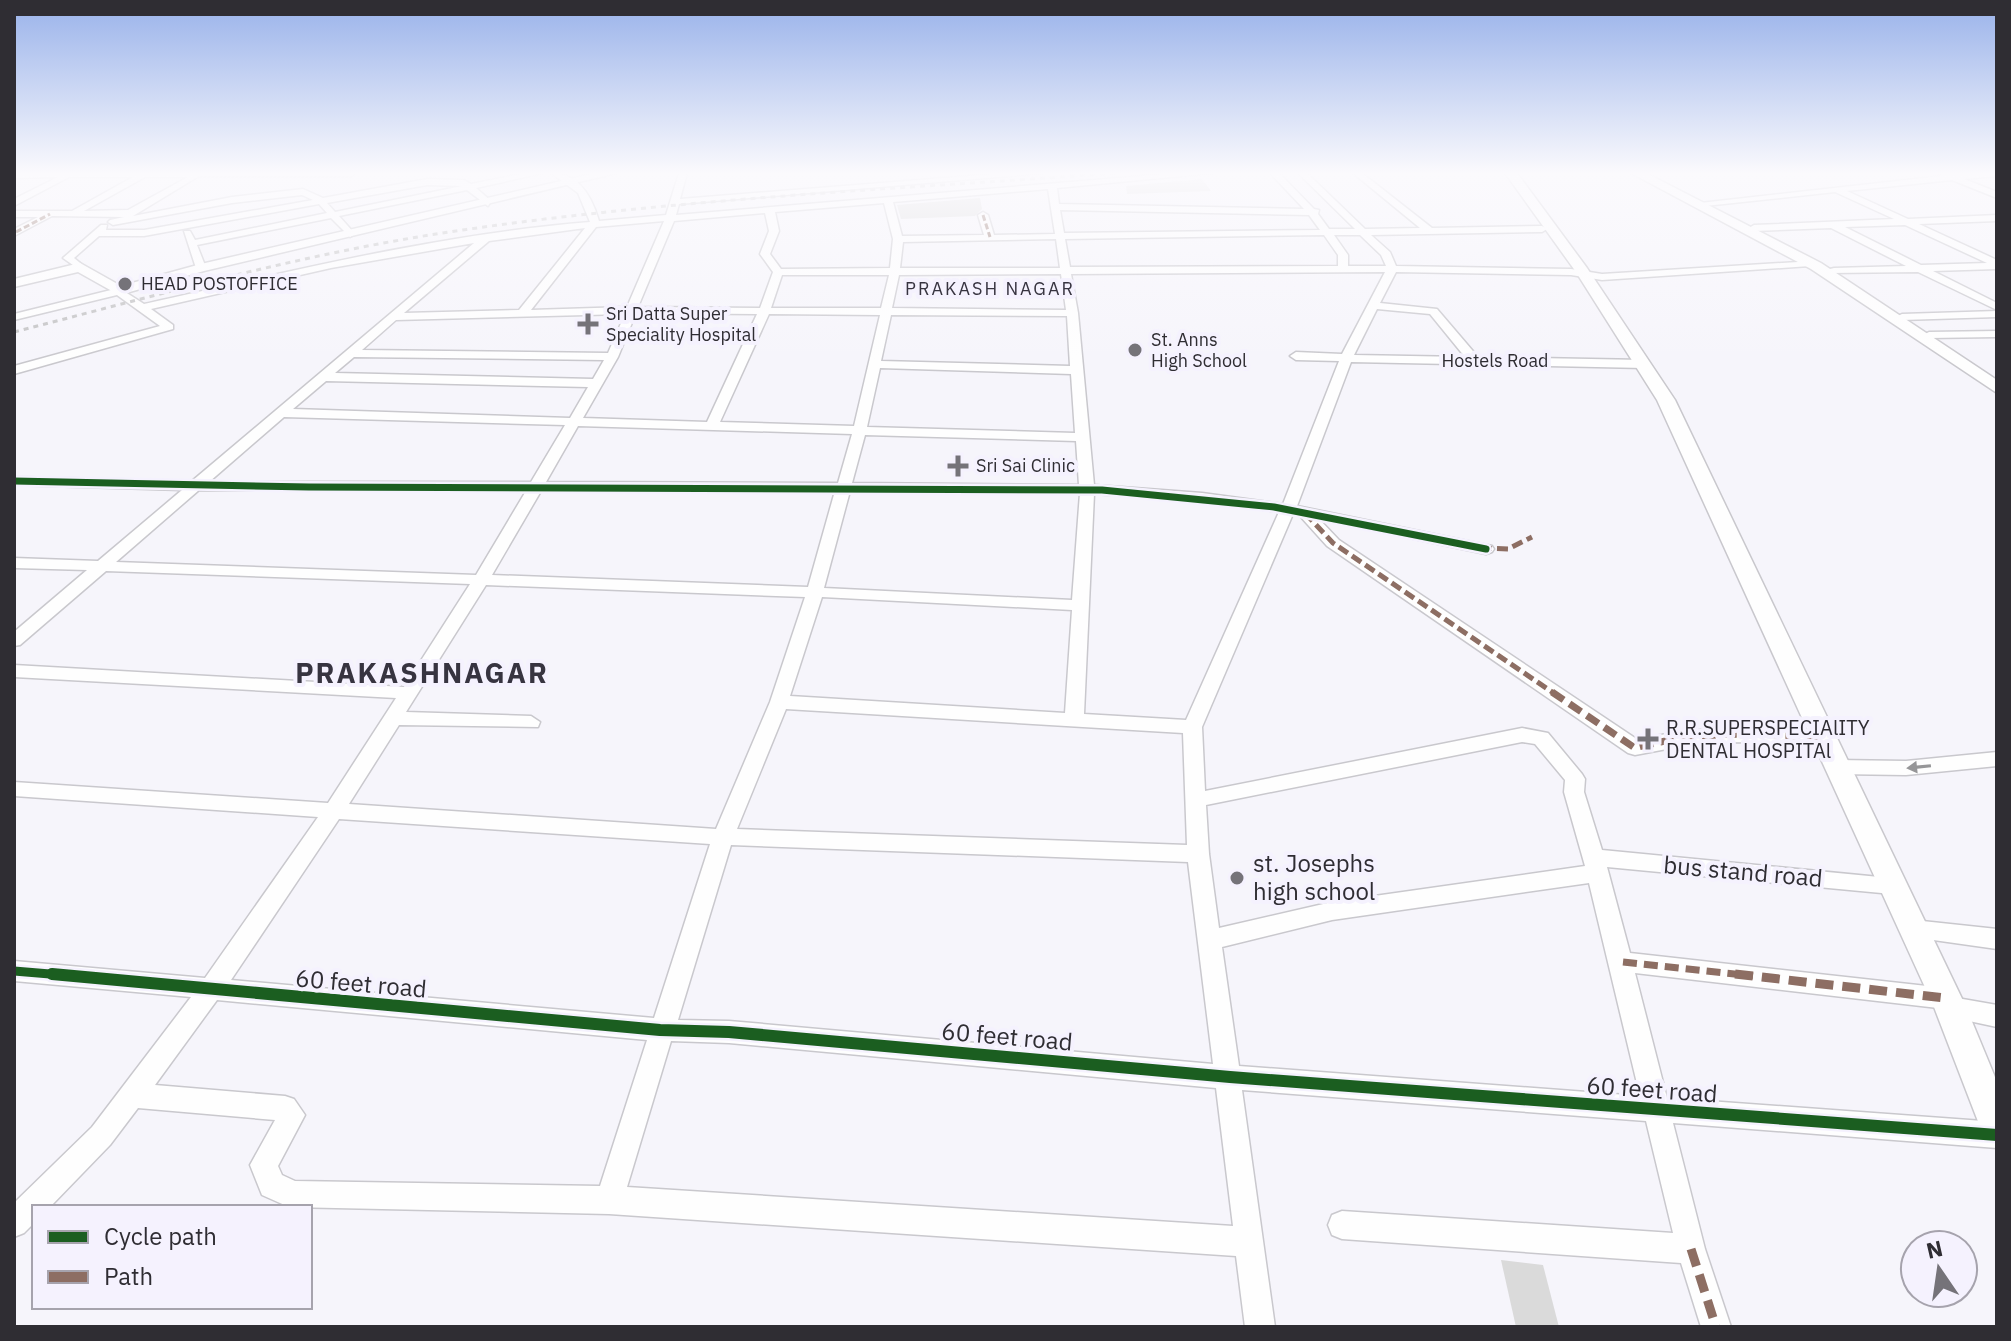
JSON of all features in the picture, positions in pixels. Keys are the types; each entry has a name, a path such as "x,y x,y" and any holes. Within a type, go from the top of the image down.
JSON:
{"main road":[{"path":"14,283 80,267 119,291 201,268 343,236"},
{"path":"1556,236 1666,400 1948,1002 1997,1125"},
{"path":"1757,236 1810,263 1997,388"},
{"path":"1768,236 1834,271 1997,381"}],"street":[{"path":"80,267 68,258 91,236"},
{"path":"189,236 201,268"},
{"path":"194,243 231,236"},
{"path":"14,641 197,488 488,236"},
{"path":"141,308 331,265 491,236"},
{"path":"522,314 584,236"},
{"path":"14,1223 101,1136 210,991 333,812 577,423 612,357 661,236"},
{"path":"772,236 765,254 778,272"},
{"path":"609,1200 723,837 779,702 815,592 860,429 887,312 895,271 897,236"},
{"path":"1060,236 1072,313 1087,490 1074,720"},
{"path":"898,239 1098,236"},
{"path":"1332,236 1343,255 1343,269"},
{"path":"1260,1327 1230,1077 1198,854 1192,727 1296,510 1346,358 1392,269 1386,254 1368,236"},
{"path":"1854,236 1997,307"},
{"path":"1937,236 1997,265"},
{"path":"778,272 1392,269 1584,274 1810,263"},
{"path":"1834,271 1997,265"},
{"path":"713,424 765,310 778,272"},
{"path":"14,317 119,291 169,327 14,370"},
{"path":"1375,306 1433,311 1475,361"},
{"path":"394,317 631,310 1072,313"},
{"path":"1902,317 1997,314"},
{"path":"1929,335 1996,335"},
{"path":"352,353 612,357"},
{"name":"Hostels Road","path":"1296,356 1644,364"},
{"path":"875,364 1076,370"},
{"path":"325,377 598,383"},
{"path":"283,413 1081,437"},
{"path":"14,481 197,488 539,484 1087,490 1198,497 1296,510 1486,549"},
{"path":"1296,510 1333,543 1635,748 1663,739 1702,736 1774,734 1822,738"},
{"path":"14,563 815,592 1081,605"},
{"path":"14,671 409,693"},
{"path":"779,702 1192,727"},
{"path":"393,718 531,722"},
{"path":"1196,800 1522,735 1541,738 1575,779 1574,792 1623,962 1655,1110 1691,1249 1716,1327"},
{"path":"1836,767 1906,768 1997,759"},
{"path":"14,789 723,837 1198,854"},
{"name":"bus stand road","path":"1210,940 1332,911 1597,866 1892,885"},
{"path":"1913,929 1997,939"},
{"path":"1623,962 1948,1002 1997,1016"},
{"name":"60 feet road","path":"14,971 660,1030 729,1032 1230,1077 1997,1135"},
{"path":"131,1095 285,1108 292,1115 264,1165 272,1185 294,1195 609,1200 1250,1242"},
{"path":"1342,1225 1691,1249"}],"building":[{"path":"1501,1260 1543,1265 1559,1327 1516,1327"}],"railway":[{"path":"14,332 285,264 427,236"}],"marked path":[{"path":"1305,513 1333,543 1635,748 1704,735 1775,734 1822,738"},
{"path":"1481,548 1508,549 1532,537"},
{"path":"1623,962 1945,998"},
{"path":"1691,1249 1716,1327"}],"cycle path":[{"path":"14,481 309,487 951,487 1102,490 1202,497 1274,507 1486,549"},
{"path":"14,971 660,1030 729,1032 1230,1077 1997,1135"}],"place":[{"name":"HEAD POSTOFFICE","path":"125,284"},
{"name":"Sri Datta Super Speciality Hospital","path":"588,324"},
{"name":"St. Anns High School","path":"1135,350"},
{"name":"Sri Sai Clinic","path":"958,466"},
{"name":"R.R.SUPERSPECIAlITY DENTAL HOSPITAl","path":"1648,739"},
{"name":"st. Josephs high school","path":"1237,878"}],"district":[{"name":"PRAKASH NAGAR","path":"990,289"},
{"name":"PRAKASHNAGAR","path":"422,673"}]}
